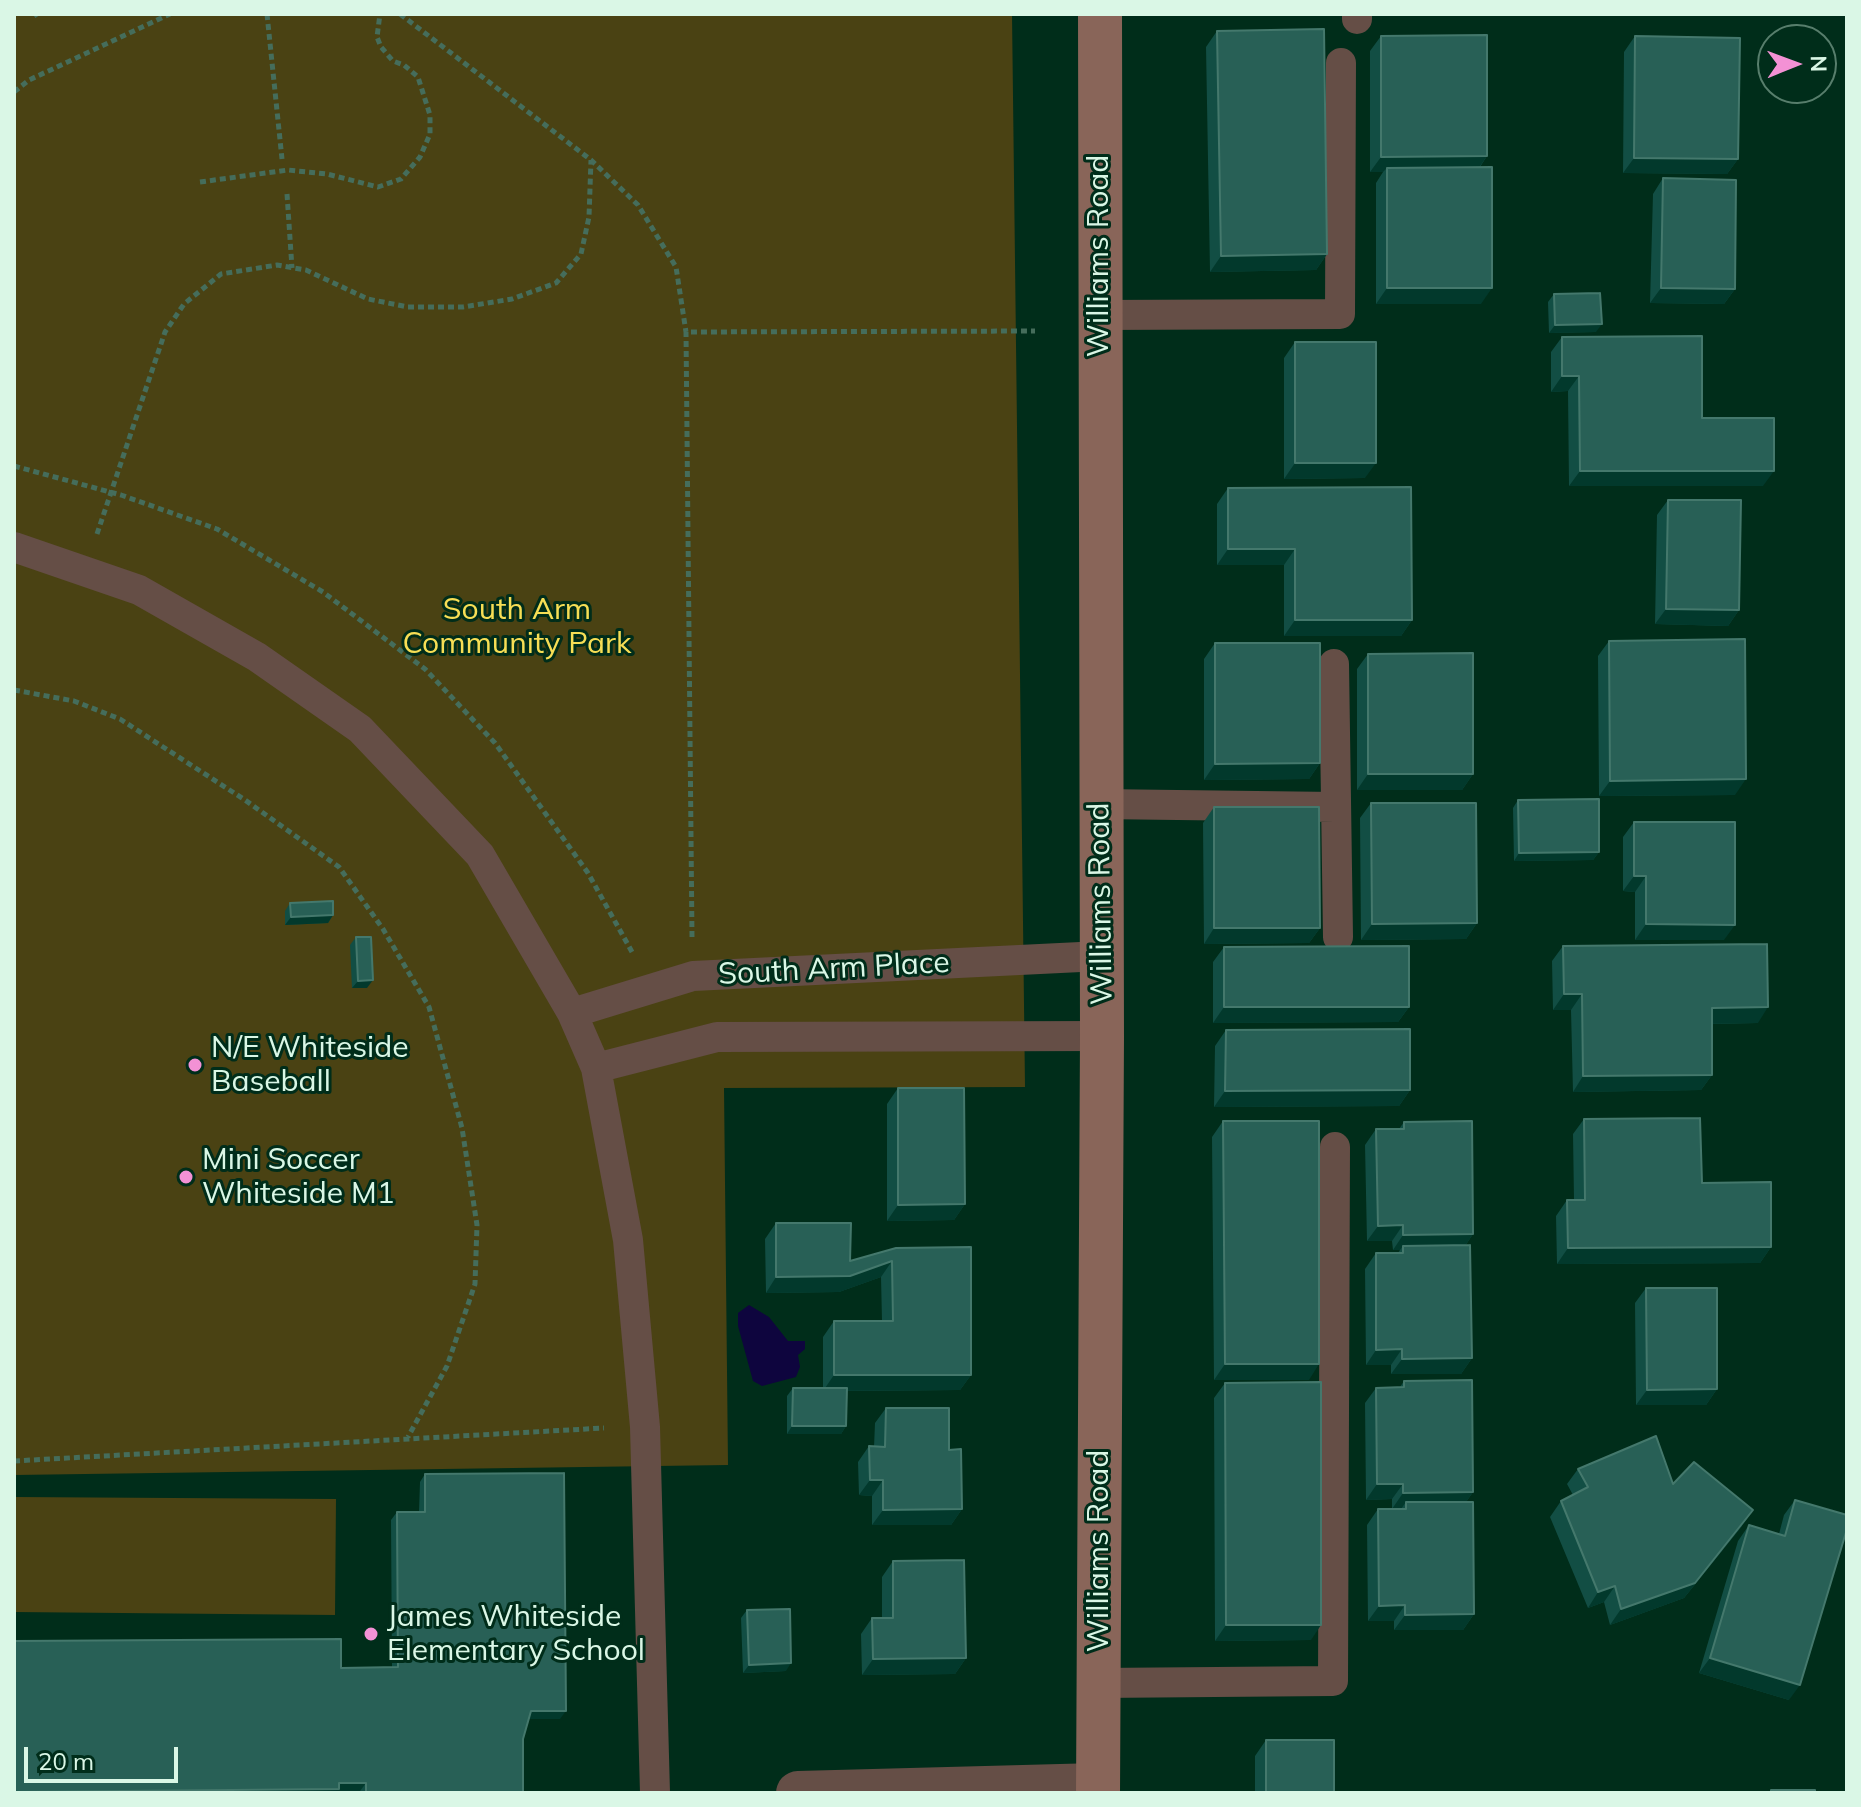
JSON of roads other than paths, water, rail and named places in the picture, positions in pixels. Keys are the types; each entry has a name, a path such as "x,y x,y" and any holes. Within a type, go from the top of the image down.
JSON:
{"street":[{"name":"Williams Road","path":"1098,1789 1102,1036 1099,804 1100,14"},
{"path":"798,1793 1098,1789"}],"lane":[{"path":"1099,315 1340,314 1341,63"},
{"path":"14,547 139,590 257,657 360,729 480,855 572,1013 596,1068 628,1240 645,1427 655,1793"},
{"path":"1334,664 1338,937"},
{"path":"1099,804 1335,807"},
{"name":"South Arm Place","path":"572,1013 693,976 1101,956"},
{"name":"South Arm Place","path":"596,1068 717,1037 1102,1036"},
{"path":"1098,1683 1333,1681 1335,1147"}],"place":[{"name":"N/E Whiteside Baseball","path":"195,1065"},
{"name":"Mini Soccer Whiteside M1","path":"186,1177"},
{"name":"James Whiteside Elementary School","path":"371,1634"}],"park label":[{"name":"South Arm Community Park","path":"517,627"}]}
